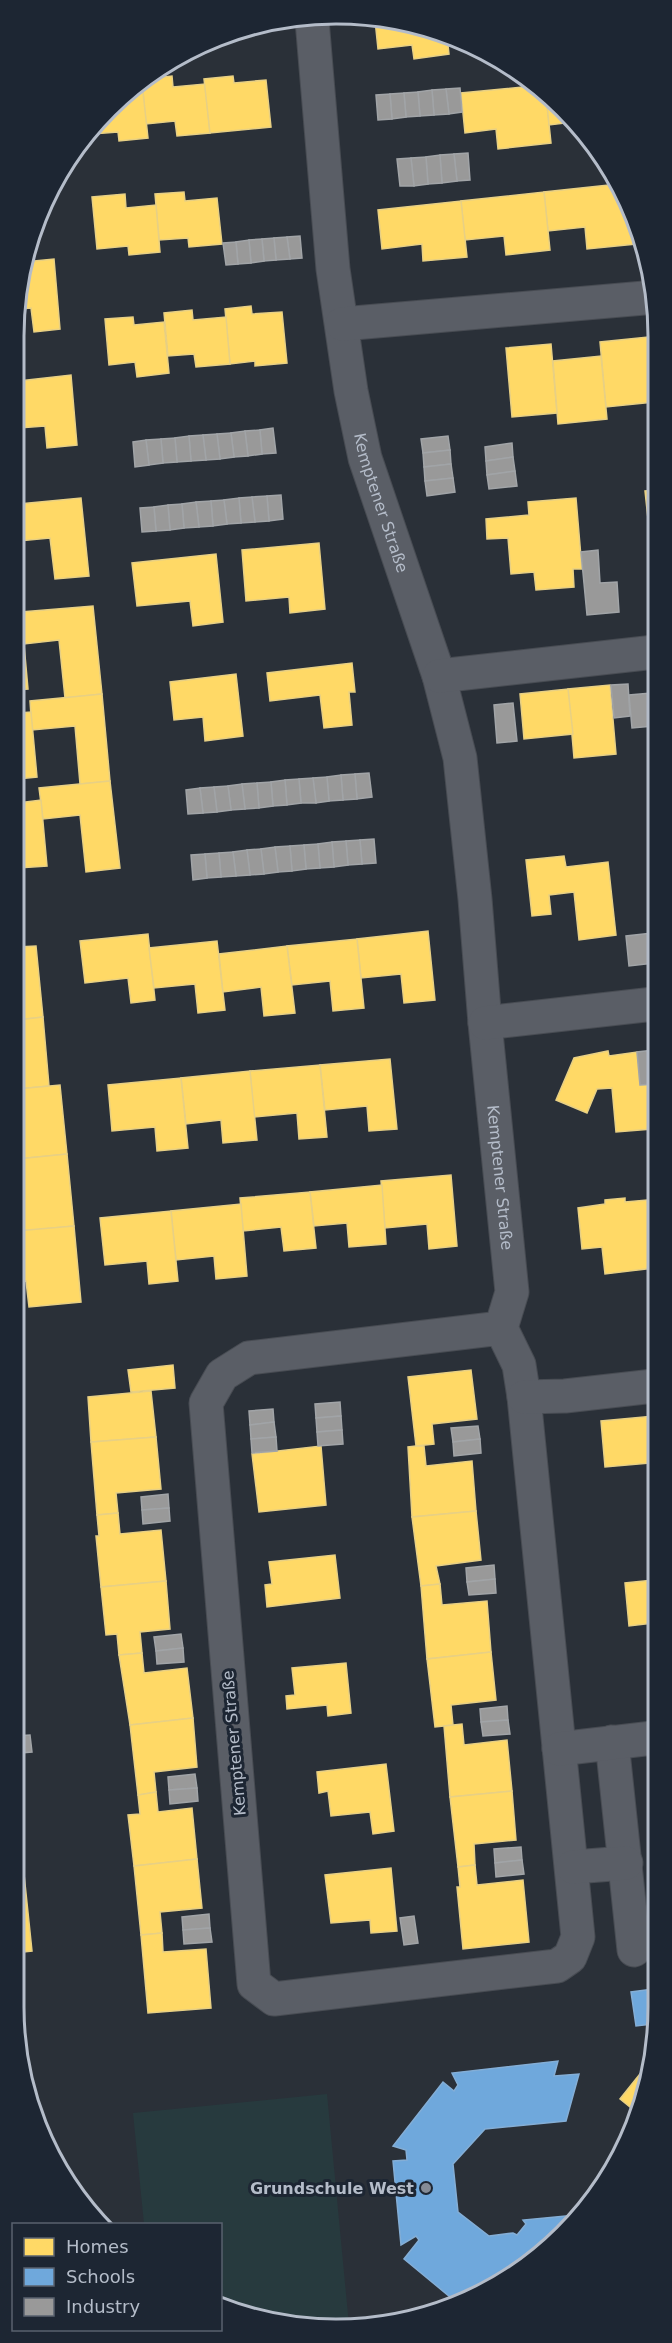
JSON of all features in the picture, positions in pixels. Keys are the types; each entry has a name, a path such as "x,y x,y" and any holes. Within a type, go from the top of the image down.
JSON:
{"street":[{"name":"Kemptener Straße","path":"312,25 333,269 351,391 365,458 439,676 460,758 512,1292 501,1328 519,1365 524,1397 573,1867 578,1937 570,1957 557,1966 274,1999 254,1984 206,1403 222,1375 249,1358 501,1328"},
{"path":"342,324 645,298"},
{"path":"439,676 648,653"},
{"path":"485,1023 648,1005"},
{"path":"524,1397 565,1396 648,1387"},
{"path":"559,1749 648,1738"},
{"path":"612,1742 634,1950"},
{"path":"573,1867 626,1863"}],"green space":[{"path":"327,2094 348,2318 316,2318 275,2313 222,2297 222,2223 144,2223 133,2113"}],"building: Homes":[{"path":"376,27 417,35 448,45 449,54 414,59 412,45 378,49"},
{"path":"172,76 173,87 205,84 210,133 177,136 175,121 146,124 143,91 163,77"},
{"path":"233,76 234,83 266,80 271,127 210,133 204,79"},
{"path":"524,87 547,106 551,143 498,149 496,129 465,133 461,93"},
{"path":"143,92 148,138 119,141 118,132 98,133 115,115"},
{"path":"547,106 565,123 549,125"},
{"path":"609,185 634,244 587,249 585,227 548,231 544,192"},
{"path":"184,192 185,201 217,198 222,244 189,247 188,238 159,240 155,194"},
{"path":"544,192 550,250 506,255 504,236 465,240 461,201"},
{"path":"125,194 126,208 156,205 160,252 129,255 128,246 97,249 92,197"},
{"path":"461,201 467,257 423,261 422,244 382,249 378,210"},
{"path":"54,259 60,329 34,332 31,308 26,308 33,261"},
{"path":"251,306 252,314 282,312 287,363 255,366 255,361 230,364 225,309"},
{"path":"192,310 193,320 226,317 230,364 196,367 194,354 168,356 164,313"},
{"path":"133,317 134,325 164,322 169,373 137,377 135,362 109,365 105,319"},
{"path":"648,337 648,403 606,407 600,342"},
{"path":"551,344 557,413 512,417 506,348"},
{"path":"601,356 607,419 558,424 553,361"},
{"path":"71,375 77,445 47,448 45,426 24,428 24,380"},
{"path":"645,491 648,491 648,519"},
{"path":"81,498 89,576 55,579 50,538 24,541 24,504"},
{"path":"576,498 582,569 573,569 574,587 536,590 534,572 511,574 508,538 487,539 486,519 529,515 528,502"},
{"path":"319,543 325,609 290,613 289,597 246,601 242,550"},
{"path":"216,554 223,622 193,626 190,601 137,606 132,563"},
{"path":"93,606 102,694 65,698 59,640 24,644 24,612"},
{"path":"24,644 28,689 24,689"},
{"path":"352,663 355,692 349,692 352,725 324,728 320,695 270,701 267,673"},
{"path":"236,674 243,736 205,741 203,717 174,720 170,682"},
{"path":"610,685 616,754 574,758 568,689"},
{"path":"568,689 573,734 524,739 520,694"},
{"path":"102,694 110,781 80,784 75,726 32,730 30,701"},
{"path":"31,712 37,777 24,778 24,713"},
{"path":"110,781 120,868 86,872 80,815 43,819 39,788"},
{"path":"41,800 47,866 24,868 24,802"},
{"path":"564,856 566,867 608,862 616,935 579,940 574,892 549,895 551,914 532,916 526,860"},
{"path":"428,931 435,1000 404,1003 401,974 361,978 357,939"},
{"path":"148,934 155,1000 131,1003 128,978 85,983 80,941"},
{"path":"357,939 364,1008 333,1011 330,981 292,985 287,946"},
{"path":"217,941 225,1010 198,1013 195,984 154,988 149,948"},
{"path":"36,946 43,1017 24,1019 24,947"},
{"path":"287,946 295,1013 264,1016 261,987 223,992 219,954"},
{"path":"43,1017 49,1086 24,1088 24,1019"},
{"path":"608,1051 609,1056 637,1052 640,1085 648,1085 648,1129 616,1132 612,1088 597,1089 587,1113 556,1100 574,1058"},
{"path":"390,1059 397,1129 369,1131 367,1106 325,1110 320,1065"},
{"path":"320,1065 327,1137 299,1139 297,1113 254,1117 250,1071"},
{"path":"250,1071 257,1140 223,1143 221,1120 186,1124 181,1078"},
{"path":"181,1078 188,1148 157,1151 155,1127 112,1131 108,1085"},
{"path":"60,1085 67,1154 24,1158 24,1088"},
{"path":"67,1154 74,1226 24,1231 24,1158"},
{"path":"451,1175 457,1246 429,1249 427,1224 385,1228 381,1181"},
{"path":"382,1185 386,1244 349,1247 347,1223 314,1226 310,1192"},
{"path":"310,1192 316,1248 284,1251 281,1227 243,1231 240,1198"},
{"path":"625,1198 625,1202 647,1200 648,1269 605,1274 602,1247 582,1249 578,1208 605,1204 605,1200"},
{"path":"241,1204 247,1276 216,1279 214,1256 176,1260 171,1211"},
{"path":"171,1211 178,1281 149,1284 147,1261 105,1265 100,1218"},
{"path":"74,1226 81,1302 29,1307 26,1281 24,1281 24,1230"},
{"path":"173,1365 175,1388 131,1392 128,1370"},
{"path":"471,1370 477,1419 432,1424 434,1444 416,1446 408,1377"},
{"path":"151,1391 156,1437 91,1442 88,1397"},
{"path":"648,1417 648,1463 605,1467 601,1421"},
{"path":"156,1437 161,1489 116,1493 118,1513 97,1515 91,1442"},
{"path":"321,1446 326,1505 259,1512 252,1454"},
{"path":"424,1446 426,1466 472,1461 476,1511 412,1517 408,1447"},
{"path":"476,1511 481,1560 436,1566 440,1584 421,1586 412,1517"},
{"path":"118,1513 120,1534 161,1530 166,1581 101,1587 96,1536 99,1536 97,1515"},
{"path":"335,1555 340,1598 267,1607 265,1585 272,1584 269,1562"},
{"path":"166,1581 170,1629 140,1632 142,1653 119,1655 117,1634 106,1635 101,1587"},
{"path":"648,1581 648,1624 629,1626 625,1583"},
{"path":"440,1584 442,1605 487,1601 491,1652 427,1659 421,1586"},
{"path":"491,1652 496,1700 451,1705 453,1725 435,1727 427,1659"},
{"path":"142,1653 144,1673 187,1668 193,1718 130,1725 119,1655"},
{"path":"346,1663 351,1713 328,1716 327,1705 287,1709 286,1696 295,1695 292,1668"},
{"path":"193,1718 197,1767 154,1772 156,1792 138,1795 130,1725"},
{"path":"462,1724 464,1745 507,1740 512,1791 450,1797 444,1726"},
{"path":"386,1764 394,1831 373,1834 370,1812 331,1816 328,1791 319,1793 317,1772"},
{"path":"512,1791 516,1840 474,1844 475,1865 458,1867 450,1797"},
{"path":"156,1792 158,1812 192,1808 197,1859 134,1866 128,1815 140,1814 138,1795"},
{"path":"197,1859 202,1908 160,1912 162,1933 141,1935 134,1866"},
{"path":"475,1865 477,1885 523,1880 529,1942 463,1949 457,1887 460,1887 458,1867"},
{"path":"391,1868 397,1931 371,1933 370,1920 331,1923 325,1875"},
{"path":"24,1874 32,1951 24,1952"},
{"path":"162,1933 163,1952 206,1949 211,2008 148,2013 141,1935"},
{"path":"641,2073 631,2108 620,2099"}],"building: Schools":[{"path":"648,1990 647,2025 636,2026 631,1992"},
{"name":"Grundschule West","path":"558,2061 554,2076 579,2074 566,2121 485,2129 453,2164 458,2212 489,2236 513,2233 517,2235 526,2224 523,2220 568,2216 526,2255 474,2287 450,2297 404,2259 419,2240 416,2236 401,2245 393,2161 407,2160 406,2150 393,2146 443,2082 454,2091 458,2085 452,2073"}],"building: Industry":[{"path":"460,88 462,112 449,114 446,89"},
{"path":"446,89 449,114 434,115 432,90"},
{"path":"432,90 434,115 420,116 418,92"},
{"path":"418,92 420,116 406,117 404,93"},
{"path":"404,93 406,117 392,119 390,94"},
{"path":"390,94 392,119 378,120 376,95"},
{"path":"468,153 470,180 457,181 454,154"},
{"path":"454,154 457,181 442,183 440,155"},
{"path":"440,155 442,183 428,184 426,157"},
{"path":"426,157 428,184 414,186 411,158"},
{"path":"411,158 414,186 400,186 397,159"},
{"path":"300,236 302,258 290,259 287,237"},
{"path":"287,237 290,259 276,260 274,238"},
{"path":"274,238 276,260 264,261 262,239"},
{"path":"262,239 264,261 251,263 249,240"},
{"path":"249,240 251,263 238,264 236,242"},
{"path":"236,242 238,264 226,265 223,243"},
{"path":"273,428 276,453 262,454 260,430"},
{"path":"260,430 262,454 248,456 245,431"},
{"path":"245,431 248,456 234,457 231,433"},
{"path":"231,433 234,457 220,459 217,434"},
{"path":"217,434 220,459 206,460 203,435"},
{"path":"203,435 206,460 191,461 189,436"},
{"path":"189,436 191,461 177,462 175,438"},
{"path":"448,436 450,450 423,453 421,439"},
{"path":"175,438 177,462 163,463 161,439"},
{"path":"161,439 163,463 149,465 146,440"},
{"path":"146,440 149,465 135,467 133,442"},
{"path":"512,443 513,457 486,461 485,447"},
{"path":"450,450 451,464 424,467 423,453"},
{"path":"513,457 515,471 487,475 486,461"},
{"path":"451,464 453,478 425,481 424,467"},
{"path":"515,471 517,486 489,489 487,475"},
{"path":"453,478 455,492 427,496 425,481"},
{"path":"281,495 283,519 269,521 267,496"},
{"path":"267,496 269,521 255,522 252,497"},
{"path":"252,497 255,522 241,523 239,498"},
{"path":"239,498 241,523 227,524 224,500"},
{"path":"224,500 227,524 213,526 211,501"},
{"path":"211,501 213,526 199,527 196,502"},
{"path":"196,502 199,527 184,528 182,504"},
{"path":"182,504 184,528 170,530 168,505"},
{"path":"168,505 170,530 156,531 154,507"},
{"path":"154,507 156,531 142,532 140,508"},
{"path":"598,550 600,583 617,582 619,612 587,615 581,552"},
{"path":"628,684 630,716 614,718 611,685"},
{"path":"648,693 648,726 632,728 629,695"},
{"path":"513,703 517,741 497,743 494,705"},
{"path":"369,773 372,797 357,799 355,774"},
{"path":"355,774 357,799 343,800 341,775"},
{"path":"341,775 343,800 329,801 327,777"},
{"path":"327,777 329,801 316,803 313,778"},
{"path":"313,778 316,803 301,803 299,779"},
{"path":"299,779 301,803 287,805 285,780"},
{"path":"285,780 287,805 273,806 271,782"},
{"path":"271,782 273,806 259,808 257,783"},
{"path":"257,783 259,808 245,809 242,784"},
{"path":"242,784 245,809 231,810 228,786"},
{"path":"228,786 231,810 217,812 214,787"},
{"path":"214,787 217,812 203,813 200,788"},
{"path":"200,788 203,813 188,814 186,790"},
{"path":"374,839 376,863 362,864 360,840"},
{"path":"360,840 362,864 348,865 346,841"},
{"path":"346,841 348,865 334,867 332,842"},
{"path":"332,842 334,867 320,868 318,844"},
{"path":"318,844 320,868 306,869 304,845"},
{"path":"304,845 306,869 292,871 290,846"},
{"path":"290,846 292,871 278,872 275,847"},
{"path":"275,847 278,872 264,874 261,849"},
{"path":"261,849 264,874 250,875 247,850"},
{"path":"247,850 250,875 236,876 233,852"},
{"path":"233,852 236,876 221,877 219,853"},
{"path":"219,853 221,877 207,878 205,854"},
{"path":"205,854 207,878 193,880 191,855"},
{"path":"648,933 648,964 629,966 626,936"},
{"path":"648,1051 648,1084 640,1085 637,1052"},
{"path":"340,1402 341,1416 316,1418 315,1404"},
{"path":"273,1409 274,1422 250,1425 249,1411"},
{"path":"341,1416 342,1430 317,1432 316,1418"},
{"path":"274,1422 276,1437 251,1439 250,1425"},
{"path":"478,1426 480,1439 453,1442 451,1428"},
{"path":"342,1430 343,1444 318,1446 317,1432"},
{"path":"276,1437 277,1451 252,1453 251,1439"},
{"path":"480,1439 481,1453 454,1456 453,1442"},
{"path":"168,1494 169,1508 142,1510 141,1497"},
{"path":"169,1508 170,1521 143,1524 142,1510"},
{"path":"494,1565 495,1579 467,1582 466,1568"},
{"path":"495,1579 496,1593 469,1595 467,1582"},
{"path":"181,1634 183,1648 156,1651 154,1637"},
{"path":"183,1648 184,1662 157,1664 156,1651"},
{"path":"507,1706 508,1720 481,1722 480,1709"},
{"path":"508,1720 510,1734 483,1736 481,1722"},
{"path":"24,1735 30,1735 32,1752 24,1753"},
{"path":"195,1774 197,1788 169,1790 168,1777"},
{"path":"197,1788 198,1801 170,1804 169,1790"},
{"path":"521,1847 522,1860 495,1863 494,1849"},
{"path":"522,1860 524,1874 496,1877 495,1863"},
{"path":"209,1914 210,1928 183,1930 182,1917"},
{"path":"414,1916 418,1943 404,1945 400,1918"},
{"path":"210,1928 212,1942 184,1944 183,1930"}],"place":[{"name":"Grundschule West","path":"426,2188"}]}
